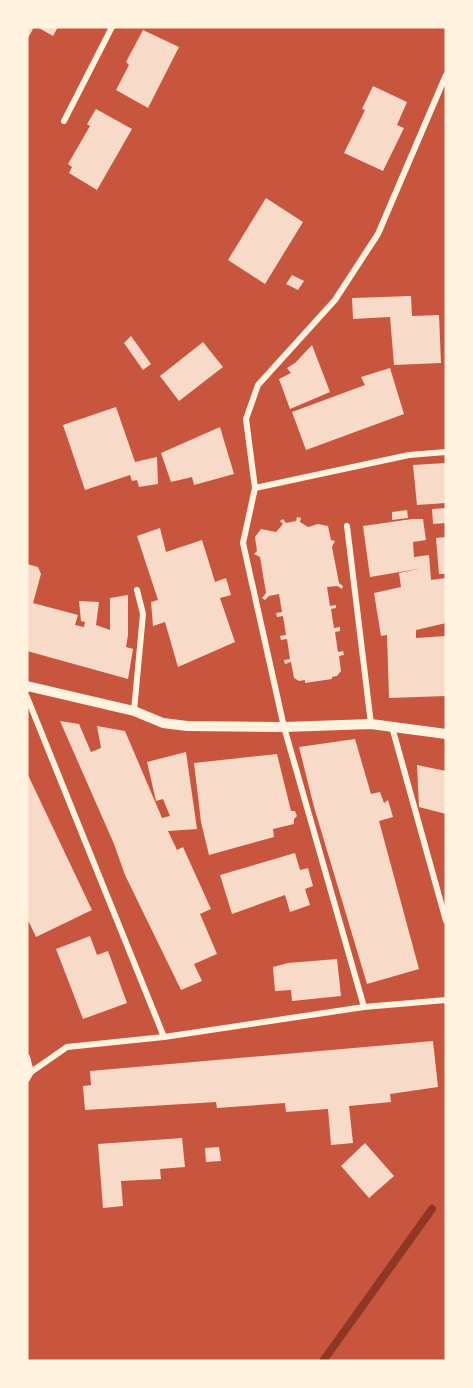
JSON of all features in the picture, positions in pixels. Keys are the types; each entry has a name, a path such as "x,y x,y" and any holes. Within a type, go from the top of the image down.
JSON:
{"street":[{"path":"64,121 112,27"},
{"path":"364,1007 284,728 243,543 255,488 246,419 258,385 335,300 378,234 446,75"},
{"path":"255,488 409,455 446,452"},
{"path":"347,526 371,724"},
{"path":"134,711 143,614 137,590"},
{"path":"27,686 134,711 163,723 179,725 284,728 371,724 446,734"},
{"path":"27,697 164,1037"},
{"path":"392,727 446,921"},
{"path":"27,1079 31,1072 67,1047 164,1037 364,1007 446,1000"},
{"path":"27,1057 31,1072"}],"building":[{"path":"27,27 34,27 27,40"},
{"path":"37,27 58,27 53,36"},
{"path":"143,30 179,47 148,108 116,90 129,65 126,62"},
{"path":"373,86 407,102 397,125 404,128 383,171 344,153 365,110 362,109"},
{"path":"96,109 132,129 97,190 69,173 72,167 68,164 90,126 87,124"},
{"path":"266,198 303,222 265,284 228,260"},
{"path":"292,275 304,281 298,290 286,284"},
{"path":"411,296 412,316 439,315 441,363 394,365 390,317 353,319 352,298"},
{"path":"131,336 151,364 143,370 124,343"},
{"path":"203,342 223,367 179,401 160,376"},
{"path":"312,345 330,392 290,409 279,379 291,373 287,368"},
{"path":"390,368 404,414 306,450 292,412 365,385 361,377"},
{"path":"116,407 135,462 157,457 158,484 139,487 137,480 132,481 130,475 85,490 63,425"},
{"path":"220,427 234,474 194,485 192,477 171,482 161,453"},
{"path":"446,463 446,503 417,505 413,465"},
{"path":"446,508 446,523 433,524 432,509"},
{"path":"407,510 408,518 392,520 392,512"},
{"path":"297,517 301,518 300,522 308,527 318,524 328,526 331,540 335,541 332,547 339,583 343,586 342,589 337,586 327,587 330,606 336,605 336,608 331,609 334,628 340,627 340,631 335,632 338,652 343,651 344,655 339,656 341,671 332,679 305,683 305,680 299,681 294,678 291,662 285,664 284,660 290,659 287,639 281,640 280,636 286,635 283,616 277,617 276,613 282,612 279,594 269,596 265,600 262,598 266,593 260,557 254,554 257,551 255,537 261,529 276,532 283,524 280,521 283,519 286,523 296,521"},
{"path":"423,519 426,540 413,542 414,557 429,555 431,580 446,578 446,623 416,630 416,638 446,636 446,696 389,698 387,635 381,636 374,593 401,587 399,573 418,569 370,577 363,526"},
{"path":"160,528 166,552 202,540 215,582 226,578 231,595 220,598 235,642 178,667 165,622 153,626 151,602 158,600 137,536"},
{"path":"446,537 446,574 439,574 436,538"},
{"path":"27,564 38,567 41,574 33,603 78,615 75,625 84,627 85,622 81,621 79,601 99,602 96,625 110,630 110,598 128,595 126,647 133,649 128,679 27,651"},
{"path":"60,721 79,724 91,752 101,748 97,726 125,731 162,818 170,816 163,799 156,801 147,762 186,752 197,829 168,831 177,850 183,847 211,909 200,914 217,954 194,964 202,981 181,990 125,875 114,844"},
{"path":"355,739 371,794 380,792 384,803 388,800 393,817 379,821 419,969 367,984 314,807 299,747"},
{"path":"277,754 291,811 295,811 297,816 294,824 273,829 274,837 209,855 201,822 194,763"},
{"path":"417,765 446,771 446,814 419,807"},
{"path":"27,773 92,910 36,937 27,918"},
{"path":"295,853 300,870 308,868 313,886 305,889 310,905 290,912 285,895 232,914 220,875"},
{"path":"90,936 97,955 108,951 127,1003 83,1019 56,949"},
{"path":"337,959 341,996 292,1001 291,990 275,991 273,967 288,963"},
{"path":"433,1041 438,1087 390,1094 391,1102 349,1106 353,1143 331,1145 328,1109 286,1112 285,1103 217,1108 216,1102 85,1110 83,1086 91,1085 90,1071"},
{"path":"182,1138 185,1167 160,1169 161,1179 121,1181 123,1206 103,1208 98,1144"},
{"path":"365,1143 394,1176 369,1198 341,1166"},
{"path":"219,1147 221,1161 206,1162 205,1148"}],"waterway":[{"path":"323,1361 432,1209"}]}
